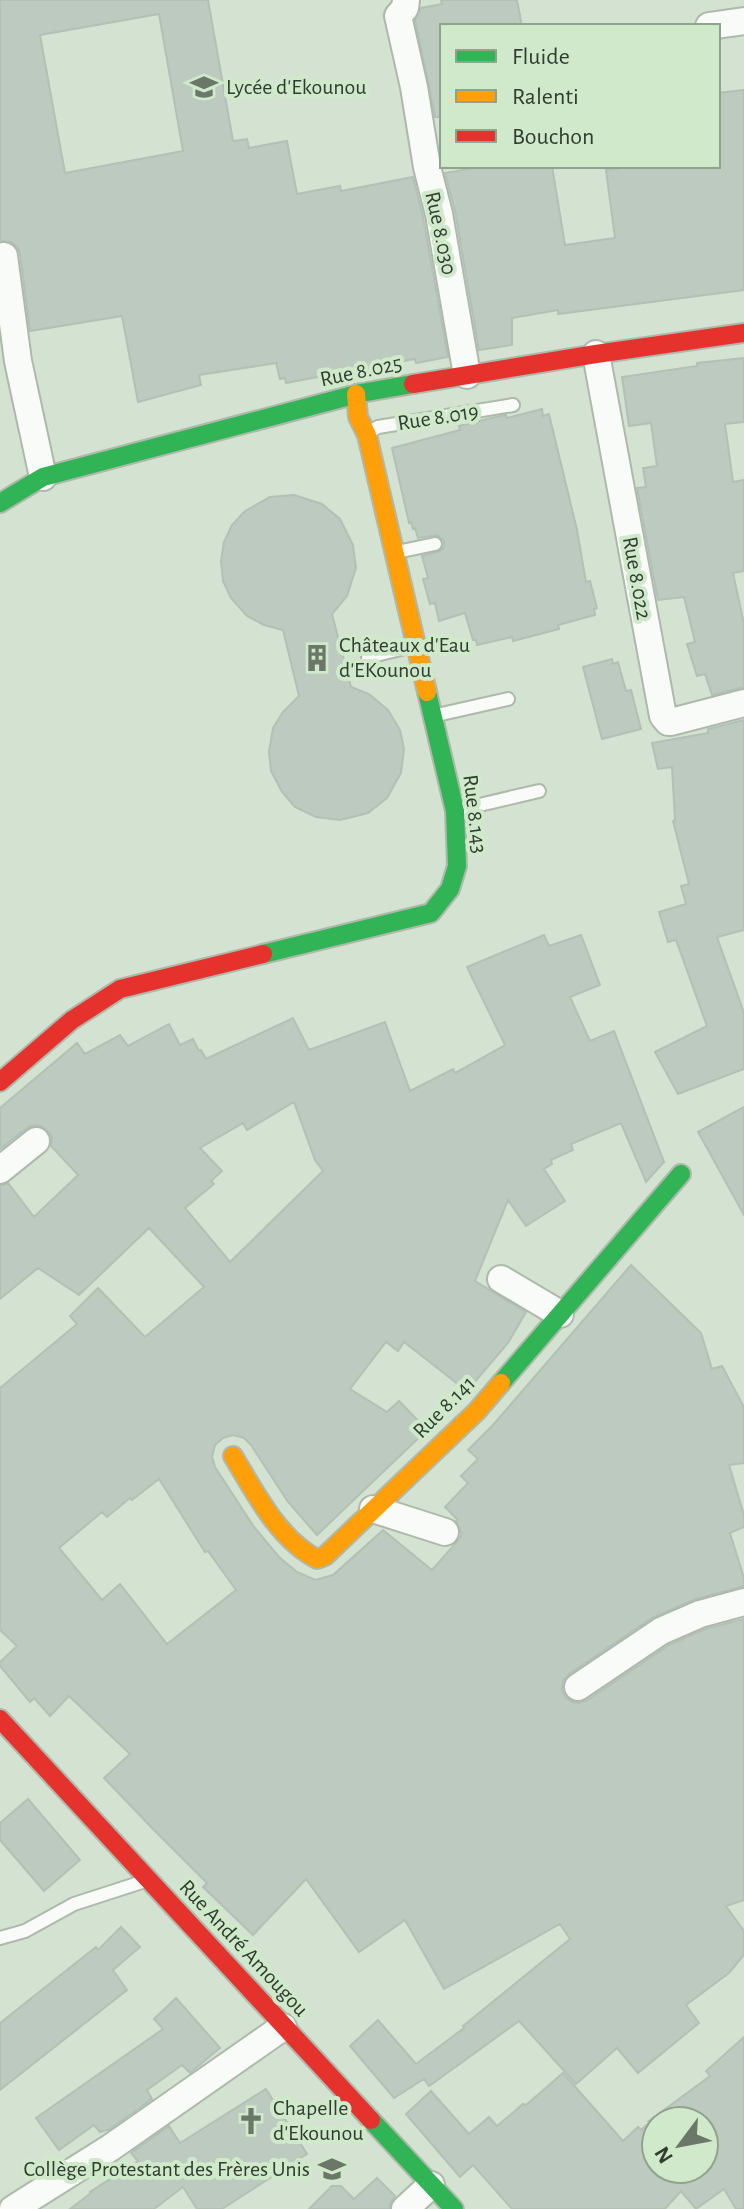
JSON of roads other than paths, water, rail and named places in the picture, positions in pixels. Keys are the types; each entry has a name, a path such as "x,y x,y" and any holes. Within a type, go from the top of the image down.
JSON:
{"street":[{"name":"Rue 8.030","path":"406,0 405,8 398,16 439,214 467,375"},
{"path":"720,24 744,21"},
{"path":"4,256 18,361 43,477"},
{"name":"Rue 8.025","path":"0,503 43,477 356,394 744,333"},
{"name":"Rue 8.022","path":"596,354 663,716 671,722 744,703"},
{"name":"Rue 8.143","path":"0,1082 74,1017 120,989 431,913 444,900 458,873 455,811 367,435 358,417 356,394"},
{"path":"0,1170 36,1141"},
{"name":"Rue 8.141","path":"233,1456 267,1510 307,1555 312,1558 325,1556 477,1411 681,1174"},
{"path":"501,1279 560,1314"},
{"path":"373,1509 445,1532"},
{"path":"578,1687 661,1631 700,1614 744,1602"},
{"name":"Rue André Amougou","path":"0,1719 454,2209"},
{"path":"13,2209 110,2148 283,2027"},
{"path":"405,2209 431,2185"}],"lane":[{"name":"Rue 8.019","path":"367,435 378,427 513,405"},
{"path":"394,553 435,544"},
{"path":"368,657 416,645"},
{"path":"434,716 508,699"},
{"path":"455,811 539,791"},
{"path":"0,1938 25,1931 74,1904 149,1880"}],"place":[{"name":"Lycée d'Ekounou","path":"204,87"},
{"name":"Châteaux d'Eau d'EKounou","path":"317,658"},
{"name":"Chapelle d'Ekounou","path":"251,2121"},
{"name":"Collège Protestant des Frères Unis","path":"332,2169"}]}
